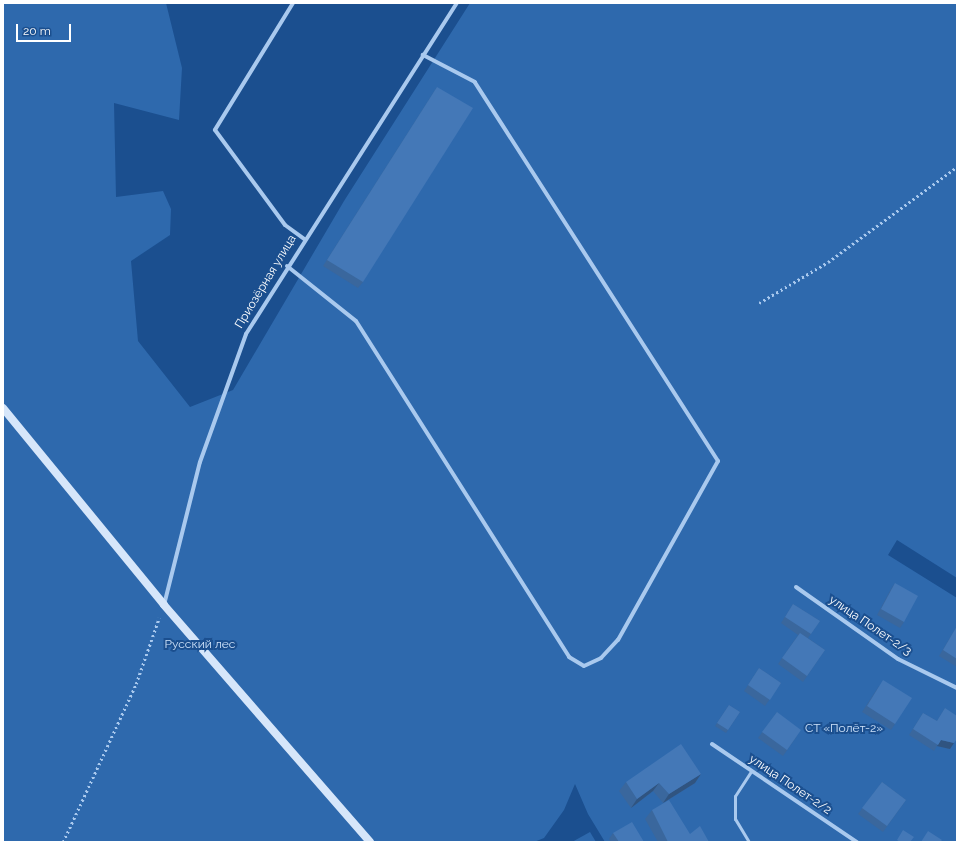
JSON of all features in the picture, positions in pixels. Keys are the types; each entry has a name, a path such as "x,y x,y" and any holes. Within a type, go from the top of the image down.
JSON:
{"main road":[{"path":"3,408 164,605 370,842"}],"street":[{"path":"293,3 215,130 286,225 304,239"},
{"name":"Приозёрная улица","path":"164,605 200,462 246,334 304,239 457,3"},
{"path":"287,266 356,321 569,658 584,666 601,658 618,640 718,461 475,82 423,55"},
{"name":"улица Полет-2/3","path":"796,587 898,659 957,688"},
{"name":"улица Полет-2/2","path":"712,744 857,842"}],"lane":[{"path":"749,842 735,819 735,796 751,771"}],"path":[{"path":"759,303 828,262 957,167"},
{"path":"63,842 136,684 164,605"}],"green space":[{"path":"3,3 166,3 182,68 179,120 114,103 116,197 163,191 171,209 170,235 131,261 138,341 190,407 233,390 344,201 470,3 957,3 957,578 897,540 888,555 957,598 957,842 605,842 588,814 575,784 564,810 544,838 534,842 3,842"},
{"path":"590,832 596,842 572,842"}],"building":[{"path":"437,87 473,108 363,282 327,260"},
{"path":"895,583 918,596 904,622 881,609"},
{"path":"793,604 820,621 811,634 785,617"},
{"path":"957,626 957,659 943,650"},
{"path":"800,633 825,650 807,676 782,658"},
{"path":"759,668 781,683 770,700 748,685"},
{"path":"883,680 912,698 895,724 867,706"},
{"path":"729,705 740,712 728,730 717,723"},
{"path":"945,708 957,716 957,739 954,743 941,740 938,745 913,729 923,713 937,721"},
{"path":"777,712 801,730 787,750 762,732"},
{"path":"681,744 701,774 669,794 659,783 637,799 626,782"},
{"path":"882,782 906,800 887,826 862,808"},
{"path":"669,800 690,834 700,826 709,842 668,842 652,810"},
{"path":"632,822 644,842 619,842 613,833"},
{"path":"903,830 914,837 910,842 900,842 897,840"},
{"path":"928,831 942,840 940,842 921,842"}],"park label":[{"name":"Русский лес","path":"200,645"},
{"name":"СТ «Полёт-2»","path":"844,729"}]}
